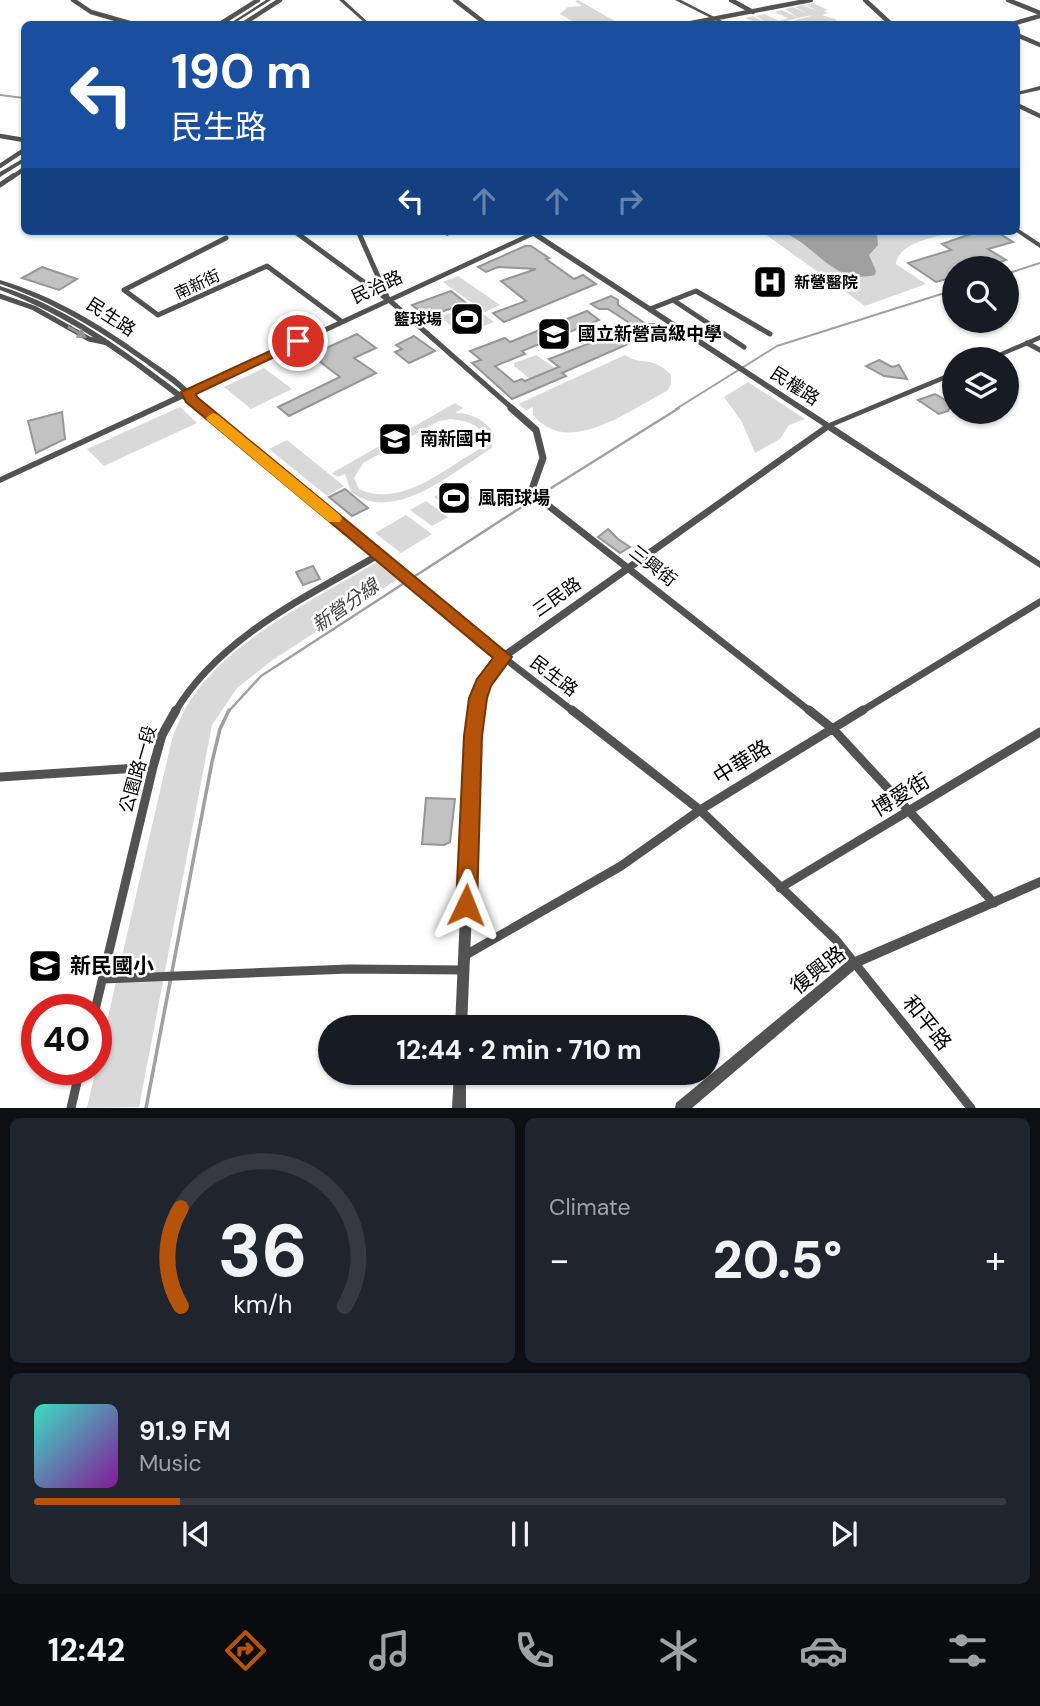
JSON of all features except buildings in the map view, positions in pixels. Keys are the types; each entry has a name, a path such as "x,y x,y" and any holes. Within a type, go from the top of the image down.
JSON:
{"street":[{"path":"73,0 91,12 122,21"},
{"path":"225,21 258,0"},
{"path":"236,21 269,0"},
{"path":"248,21 280,0"},
{"path":"332,0 356,21"},
{"path":"341,0 365,21"},
{"path":"455,0 482,21"},
{"path":"677,0 717,20"},
{"path":"731,0 753,12"},
{"path":"709,21 811,0"},
{"path":"864,0 888,21"},
{"path":"1009,0 1040,15"},
{"path":"1020,21 1040,15"},
{"path":"1020,36 1040,45"},
{"path":"1020,93 1040,88"},
{"path":"1020,106 1040,116"},
{"path":"0,136 21,140"},
{"path":"0,166 21,152"},
{"path":"0,175 21,162"},
{"path":"0,186 21,171"},
{"path":"1020,232 1040,246"},
{"path":"300,235 388,299"},
{"name":"三興街","path":"360,235 388,299 536,430 543,458 531,486 538,497 833,729 994,903"},
{"name":"民治路","path":"0,480 528,235"},
{"name":"民權路","path":"539,235 1040,565"},
{"name":"南新街","path":"226,238 124,290 159,315 267,266 341,321"},
{"name":"民生路","path":"0,282 38,295 83,317 186,396 503,657 700,810 836,940 854,964"},
{"name":"民生路","path":"0,288 57,311 111,343 186,396"},
{"path":"650,309 696,290 770,334"},
{"name":"民生路","path":"0,296 34,308 89,339 111,343"},
{"path":"673,300 744,347"},
{"path":"1017,347 1040,337"},
{"path":"1027,343 1040,350"},
{"name":"三民路","path":"462,1015 473,736 478,698 483,684 503,657 828,426 942,378"},
{"name":"公園路一段","path":"99,994 153,767 163,733 179,705 222,655 380,554"},
{"name":"中華路","path":"464,956 621,866 700,810 1040,602"},
{"name":"博愛街","path":"780,888 1040,732"},
{"path":"0,777 153,767"},
{"name":"復興路","path":"681,1108 854,964 1040,882"},
{"name":"和平路","path":"854,964 971,1108"},
{"path":"103,979 349,969 464,970"},
{"path":"71,1108 76,1085"},
{"path":"458,1108 459,1085"}],"shaded area":[{"path":"578,0 615,21 572,21 560,14 568,7 582,6 575,1"},
{"path":"813,3 828,10 824,11 828,13 822,15 837,21 792,21 814,15 779,21 788,18 774,12 782,10 797,17 785,9 793,7 808,14 795,7 802,5 818,11 805,5"},
{"path":"764,14 779,21 764,21 756,16"},
{"path":"753,16 762,21 745,18"},
{"path":"767,235 945,235 912,245 899,256 896,264 926,284 865,306"},
{"path":"789,235 877,235 878,245 869,255 876,271 875,275 861,277 838,270"},
{"path":"458,276 500,305 485,312 443,282"},
{"name":"籃球場","path":"472,305 494,322 462,335 440,317"},
{"path":"536,355 555,368 530,379 514,366 514,363"},
{"path":"625,355 658,365 671,375 671,384 667,391 617,418 581,431 563,432 547,427 533,415 533,407 526,410 518,404"},
{"path":"264,368 292,389 251,409 224,387"},
{"path":"748,382 805,419 789,425 780,439 755,453 742,422 724,397"},
{"path":"455,403 463,408 455,413 478,418 494,434 492,448 442,481 404,499 368,501 351,492 345,474 338,477 332,473","holes":["451,419 479,429 485,437 481,448 422,484 406,490 375,494 359,489 354,478 363,463 439,421"]},
{"path":"180,407 197,423 104,466 87,449"},
{"path":"287,440 344,486 327,496 269,449"},
{"name":"風雨球場","path":"456,485 473,498 451,511 434,497"},
{"path":"426,501 448,517 432,526 410,510"},
{"path":"406,515 432,534 401,553 375,533"},
{"path":"377,562 398,579 274,659 237,688 212,725 139,1107 87,1108 92,1085 112,1085 112,999 172,739 185,709 222,663 246,643 298,608"}],"waterway":[{"path":"0,95 21,98"},
{"name":"新營分線","path":"1019,270 1040,263"},
{"name":"新營分線","path":"676,409 777,346 942,294"},
{"name":"新營分線","path":"540,495 679,408"},
{"name":"新營分線","path":"228,712 261,676 534,499"},
{"name":"新營分線","path":"146,1108 212,762 220,729 228,712"}],"slow traffic":[{"path":"213,418 335,518"}],"place":[{"name":"新營醫院","path":"770,282"},
{"name":"籃球場","path":"467,319"},
{"name":"國立新營高級中學","path":"554,334"},
{"name":"南新國中","path":"395,439"},
{"name":"風雨球場","path":"454,498"},
{"name":"新民國小","path":"45,966"}],"route":[{"path":"298,341 188,392 191,399 503,657 483,684 478,698 473,736 466,905"}]}
